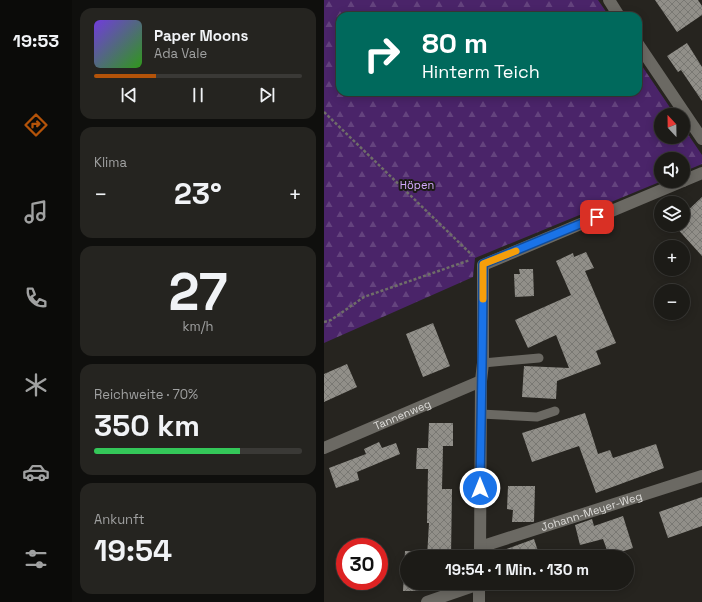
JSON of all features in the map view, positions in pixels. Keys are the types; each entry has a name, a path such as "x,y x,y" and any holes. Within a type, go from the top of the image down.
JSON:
{"street":[{"path":"609,0 616,12"},
{"path":"642,50 702,138"},
{"path":"690,178 702,173"},
{"path":"480,550 483,264 666,188"},
{"name":"Tannenweg","path":"324,448 481,381"},
{"name":"Johann-Meyer-Weg","path":"486,550 702,476"},
{"path":"427,602 462,590"},
{"path":"479,590 479,602"}],"lane":[{"path":"483,363 539,358"},
{"path":"481,414 537,417 555,411"}],"path":[{"path":"324,112 475,258 364,297 331,320 324,322"}],"green space":[{"name":"Höpen","path":"324,0 598,0 606,12 336,12 336,96 642,96 642,66 670,108 654,108 654,144 690,144 690,137 702,155 702,164 690,169 690,152 654,152 654,184 475,258 473,277 324,343"}],"building":[{"path":"655,0 698,0 702,6 702,15 677,32"},
{"path":"687,43 702,67 702,101 681,70 678,72 667,56"},
{"path":"702,197 702,256 690,243 690,240 688,240 680,232 690,232 690,208"},
{"path":"586,252 594,268 585,271 616,343 596,351 601,364 557,381 556,399 522,397 524,366 569,368 556,335 528,348 515,320 571,295 556,261 573,253 574,257"},
{"path":"519,269 533,269 534,296 515,297 514,274 520,274"},
{"path":"433,323 450,366 423,377 406,334"},
{"path":"347,364 357,387 324,402 324,374"},
{"path":"585,413 598,454 610,450 613,458 656,444 664,468 596,493 579,446 532,462 522,433"},
{"path":"429,423 453,423 453,446 443,446 442,489 452,489 451,550 427,550 429,523 427,523 428,469 416,469 417,448 428,448"},
{"path":"379,442 382,448 396,443 400,454 357,472 359,480 336,488 329,468 366,454 364,449"},
{"path":"508,486 535,486 534,522 512,522 513,510 507,509"},
{"path":"702,497 702,526 668,538 659,512"},
{"path":"623,516 633,548 627,550 607,550 603,539 580,545 575,525 592,519 594,526"},
{"path":"534,539 538,550 504,550"},
{"path":"403,590 424,590 424,591"}],"slow traffic":[{"path":"483,299 483,264 516,251"}],"route":[{"path":"480,488 481,381 483,363 483,264 597,217"}]}
